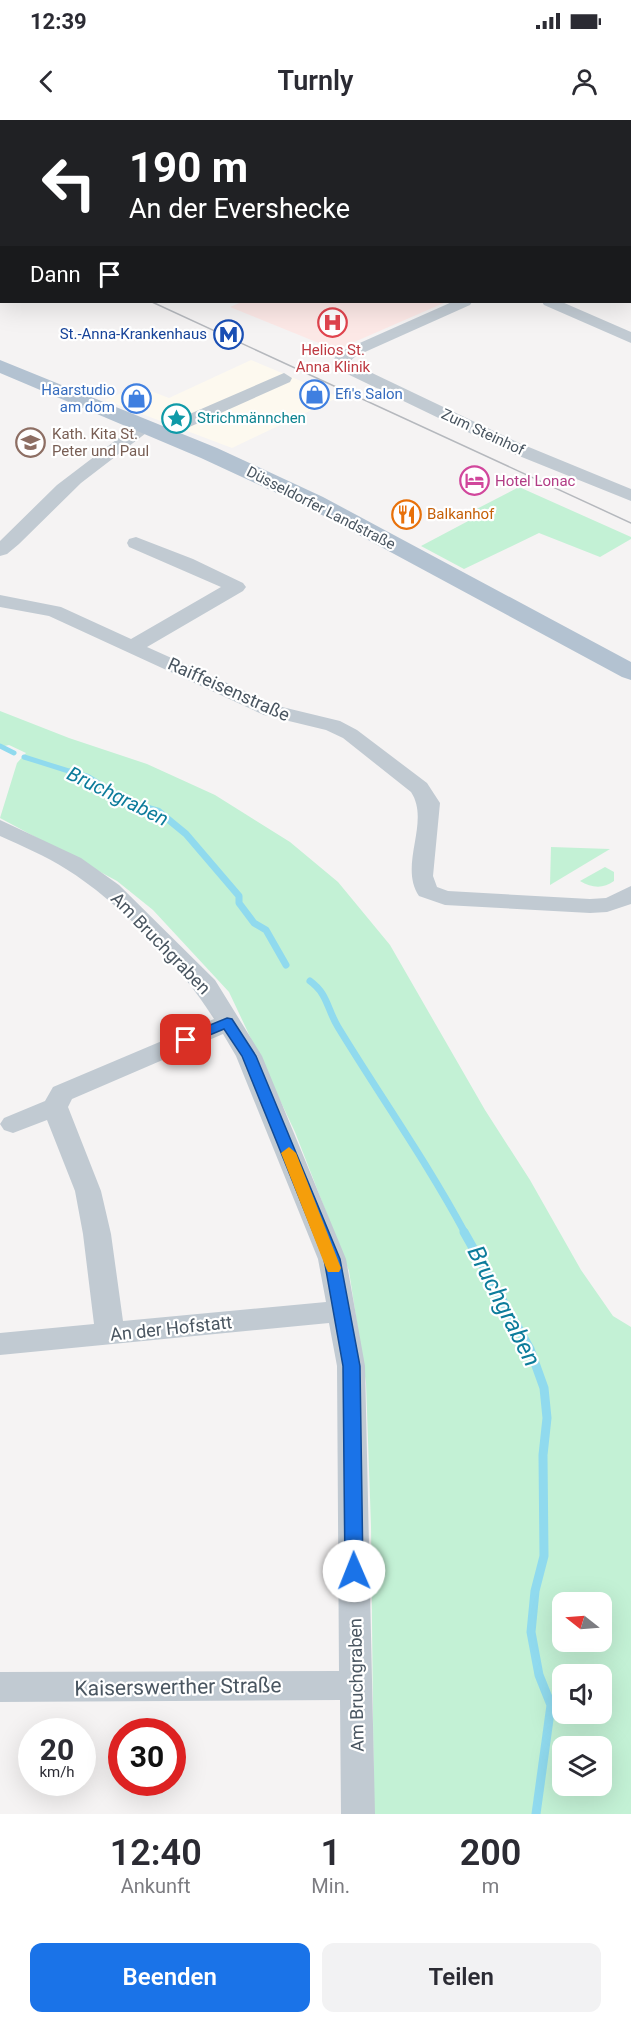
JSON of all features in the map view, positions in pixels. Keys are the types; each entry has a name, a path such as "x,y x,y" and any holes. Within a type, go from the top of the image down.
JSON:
{"main road":[{"name":"Düsseldorfer Landstraße","path":"0,366 153,429 315,502 631,672"}],"street":[{"name":"Zum Steinhof","path":"462,303 350,353 340,360 346,368 485,434 631,496"},
{"path":"552,303 631,338"},
{"path":"0,550 21,535 44,507 111,451 133,436 133,432 153,429 284,378"},
{"path":"134,646 236,587 186,562 136,543"},
{"name":"Raiffeisenstraße","path":"0,601 54,611 271,711 333,725 351,734 419,788 429,803 422,876 427,891 445,898 532,903 609,906 627,902"},
{"name":"Am Bruchgraben","path":"0,827 72,863 111,890 206,986 249,1056 328,1249 351,1366 358,1814"},
{"path":"13,1124 55,1107 62,1093 227,1023"},
{"path":"55,1107 88,1191 97,1234 110,1334"},
{"name":"An der Hofstatt","path":"0,1344 342,1311"},
{"name":"Kaiserswerther Straße","path":"0,1688 355,1685"}],"shaded area":[{"name":"Helios St. Anna Klinik","path":"240,303 444,303 336,350 230,307"},
{"path":"251,360 339,397 232,448 105,400 138,386 169,398"}],"green space":[{"path":"519,487 631,537 631,539 600,557 539,533 464,569 421,546 472,519 465,515"},
{"path":"0,711 69,738 147,764 215,795 290,842 338,882 390,945 581,1270 613,1316 631,1327 631,1814 374,1814 371,1526 366,1383 349,1271 295,1132 229,992 153,910 117,881 0,818 17,763 26,753 9,745 0,747"},
{"path":"551,847 610,849 550,885"},
{"path":"605,867 614,872 614,881 610,884 597,887 580,881"}],"waterway":[{"name":"Bruchgraben","path":"0,746 14,753"},
{"name":"Bruchgraben","path":"24,757 75,773"},
{"name":"Bruchgraben","path":"70,772 87,777 130,803 158,811 186,834 239,896 239,903 254,923 266,930 286,965"},
{"name":"Bruchgraben","path":"310,981 324,997 338,1027 465,1233"},
{"name":"Bruchgraben","path":"464,1232 530,1349 544,1388 547,1418 543,1455 544,1556 535,1591 531,1632 539,1675 551,1705 536,1814"}],"tram line":[{"path":"154,303 631,523"}],"slow traffic":[{"path":"289,1153 334,1268"}],"place":[{"name":"Helios St. Anna Klinik","path":"333,323"},
{"name":"St.-Anna-Krankenhaus","path":"228,334"},
{"name":"Efi's Salon","path":"314,394"},
{"name":"Haarstudio am dom","path":"136,399"},
{"name":"Strichmännchen","path":"176,418"},
{"name":"Kath. Kita St. Peter und Paul","path":"31,443"},
{"name":"Hotel Lonac","path":"474,481"},
{"name":"Balkanhof","path":"406,514"}],"route":[{"path":"186,1040 227,1023 238,1039 249,1056 332,1259 351,1366 354,1571"}]}
